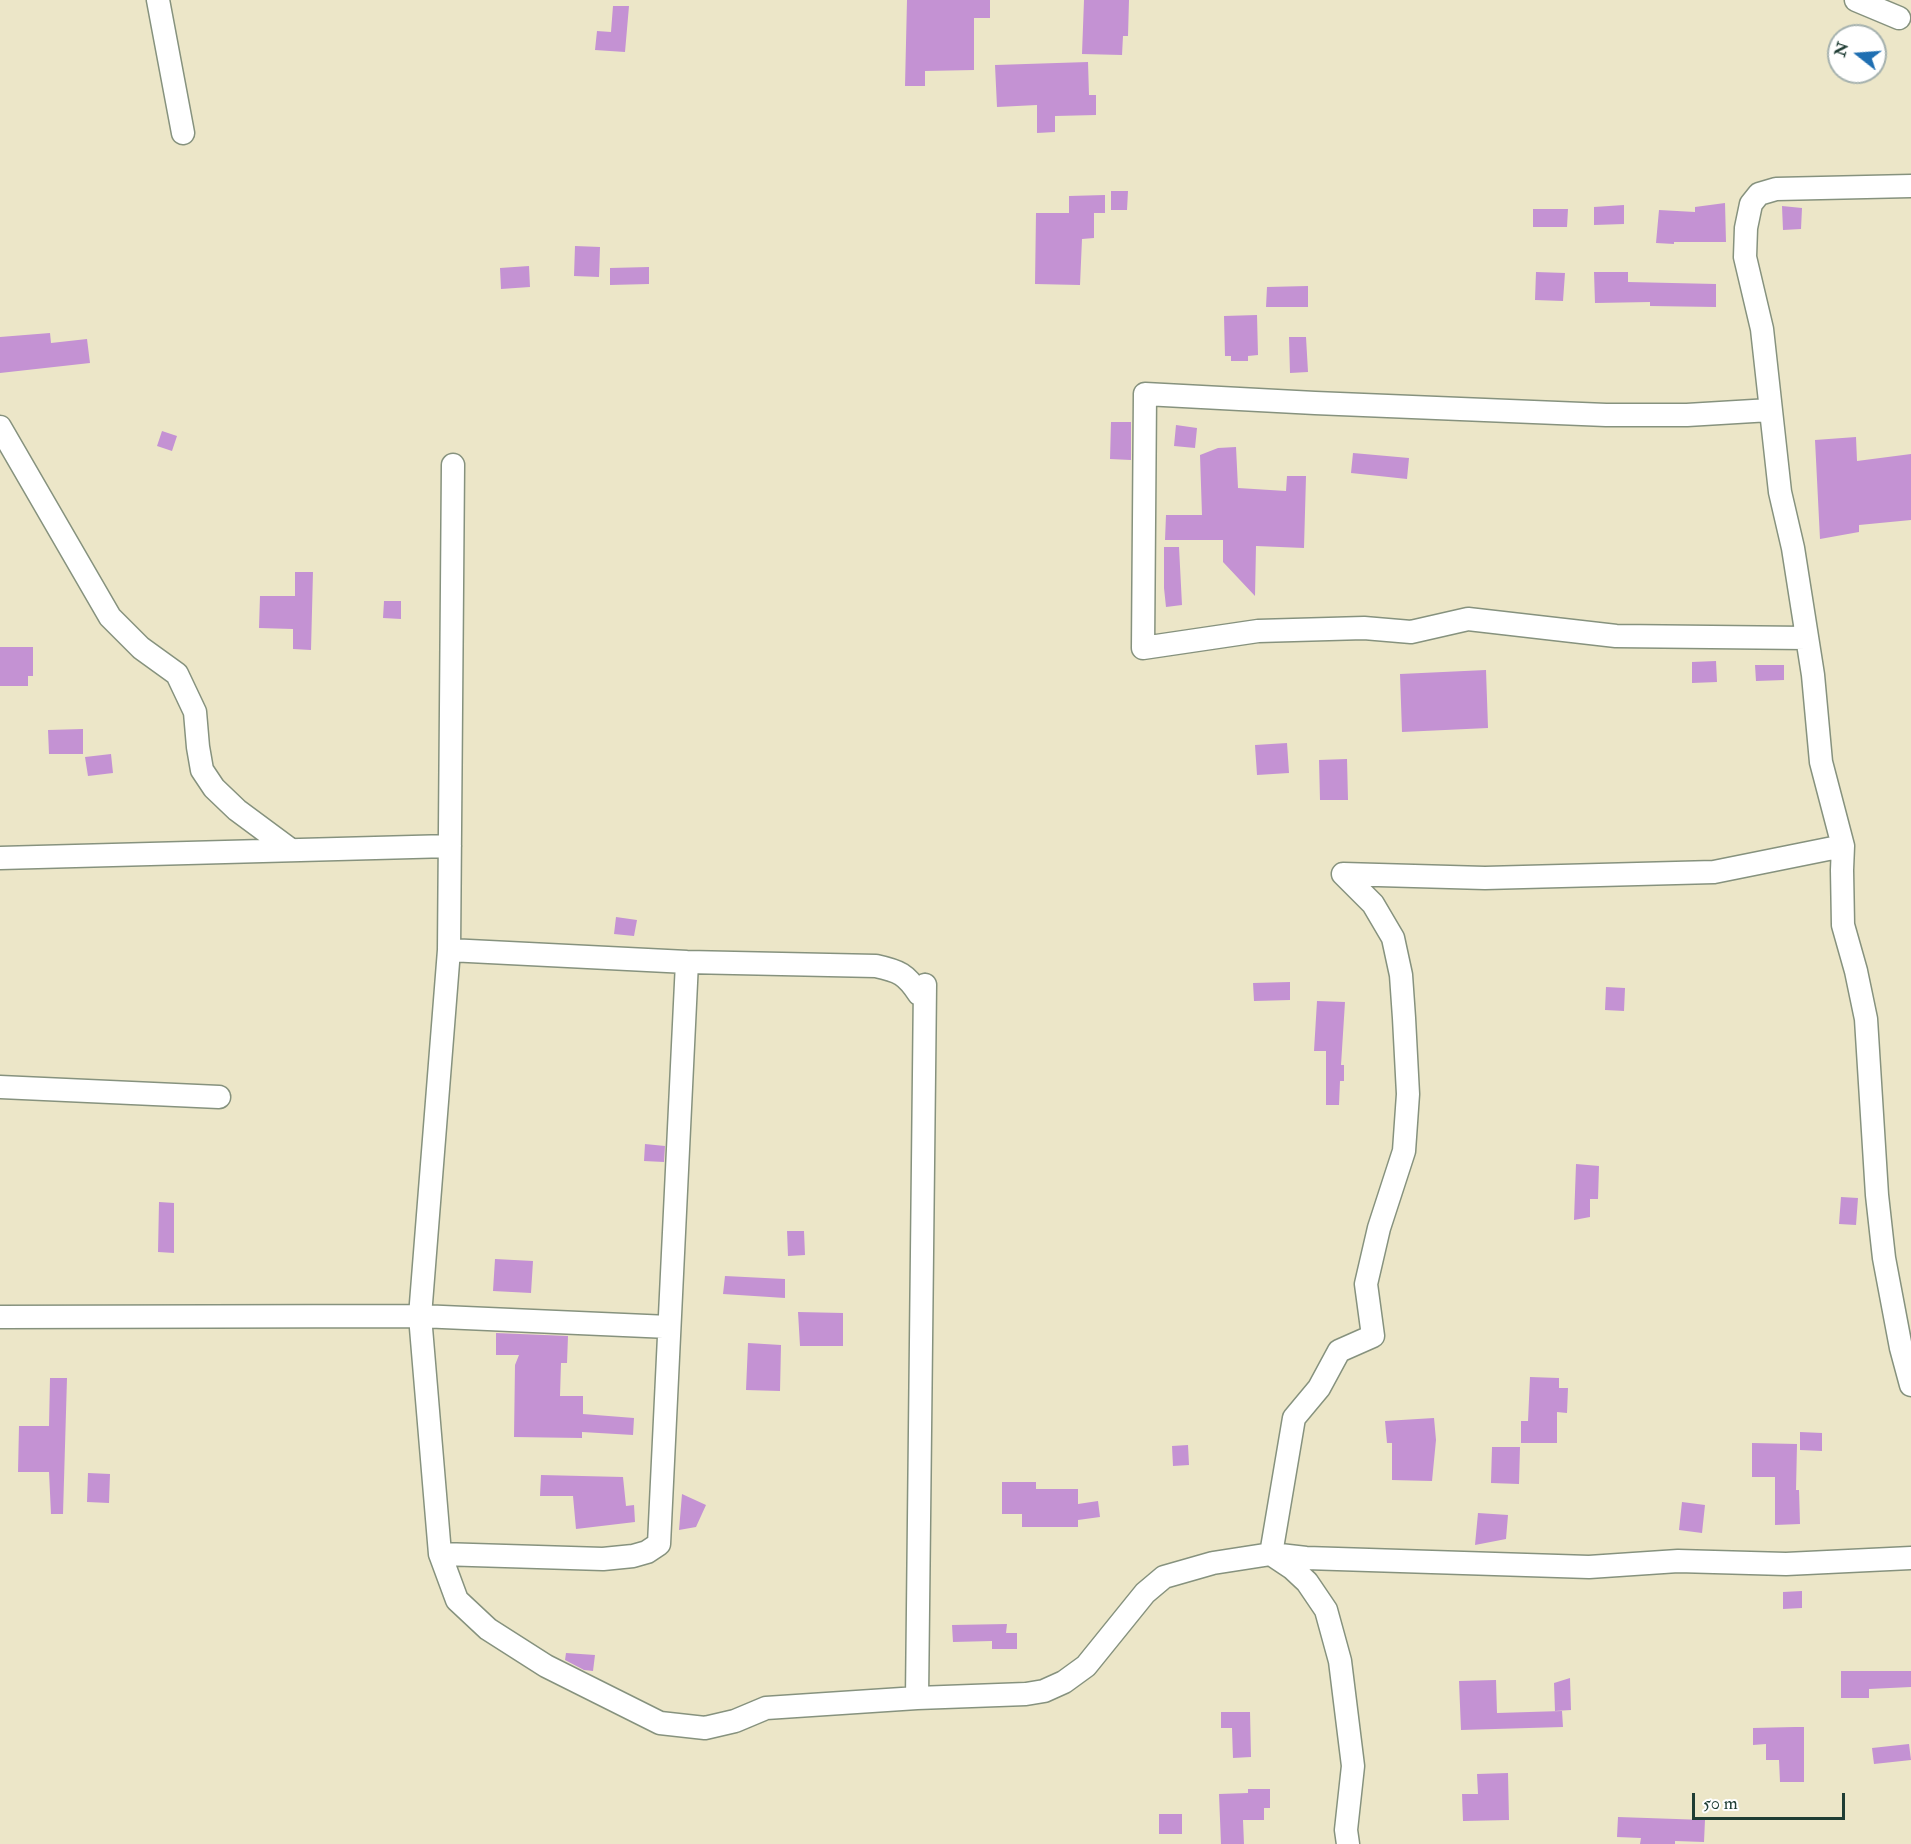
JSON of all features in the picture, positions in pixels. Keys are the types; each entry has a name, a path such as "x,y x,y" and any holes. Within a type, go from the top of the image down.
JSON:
{"street":[{"path":"158,0 183,133"},
{"path":"1856,0 1899,16"},
{"path":"1911,186 1776,189 1760,194 1751,204 1746,228 1745,257 1762,329 1780,492 1793,548 1813,675 1821,762 1844,846 1843,925 1866,1019 1877,1195 1884,1258 1901,1348 1911,1385"},
{"path":"1770,410 1687,416 1606,416 1145,393 1143,648 1258,631 1364,628 1411,632 1468,619 1616,636 1806,638"},
{"path":"0,427 110,617 141,648 177,674 195,712 202,770 214,788 237,810 291,850"},
{"path":"453,465 448,950 420,1316 440,1554 457,1600 488,1629 546,1666 660,1723 705,1728 735,1721 766,1708 917,1698 1026,1694 1044,1691 1064,1682 1086,1666 1137,1602 1164,1577 1213,1563 1271,1554 1306,1558 1589,1567 1678,1561 1786,1563 1911,1558"},
{"path":"0,858 450,846"},
{"path":"1271,1554 1294,1418 1318,1388 1339,1351 1373,1336 1366,1284 1379,1228 1404,1151 1408,1094 1401,975 1393,938 1373,904 1343,874 1485,878 1714,872 1844,846"},
{"path":"448,950 687,962 876,966 897,970 910,980 919,994 925,985 917,1698"},
{"path":"440,1554 603,1559 633,1556 647,1552 658,1544 687,962"},
{"path":"0,1087 219,1097"},
{"path":"0,1317 420,1316 669,1327"},
{"path":"1271,1554 1292,1568 1307,1582 1326,1610 1340,1661 1353,1766 1346,1830 1347,1844"}],"building":[{"path":"907,0 990,0 990,18 974,18 974,70 925,71 925,86 905,86"},
{"path":"1084,0 1129,0 1128,36 1123,36 1122,55 1082,54"},
{"path":"613,6 629,6 625,52 595,50 597,31 611,32"},
{"path":"1088,62 1089,95 1096,95 1096,115 1055,116 1055,132 1037,133 1037,105 997,107 995,65"},
{"path":"1111,191 1128,191 1127,210 1111,210"},
{"path":"1105,195 1105,213 1094,213 1094,238 1082,239 1080,285 1035,284 1036,213 1069,213 1069,196"},
{"path":"1725,203 1726,242 1656,243 1659,210 1695,212 1695,207"},
{"path":"1624,205 1624,224 1594,225 1594,207"},
{"path":"1782,206 1802,208 1801,229 1783,230"},
{"path":"1533,209 1568,209 1567,227 1533,227"},
{"path":"575,246 600,247 599,277 574,276"},
{"path":"529,266 530,287 501,289 500,268"},
{"path":"649,267 649,284 610,285 610,268"},
{"path":"1536,272 1565,273 1563,301 1535,300"},
{"path":"1594,272 1628,272 1628,282 1716,284 1716,307 1650,306 1650,302 1595,303"},
{"path":"1308,286 1308,307 1266,307 1267,287"},
{"path":"1257,315 1258,355 1248,356 1248,361 1231,361 1231,356 1225,356 1224,316"},
{"path":"50,333 51,343 87,339 90,363 0,373 0,337"},
{"path":"1289,337 1306,337 1308,372 1290,373"},
{"path":"1111,422 1131,422 1131,460 1110,459"},
{"path":"1176,425 1197,428 1195,448 1174,446"},
{"path":"162,431 177,436 172,451 157,446"},
{"path":"1856,437 1857,461 1911,454 1911,520 1859,525 1859,532 1820,539 1815,440"},
{"path":"1236,447 1238,488 1286,491 1287,476 1306,476 1304,548 1256,546 1255,596 1223,562 1223,540 1165,540 1166,515 1202,515 1200,455 1218,448"},
{"path":"1353,453 1409,458 1407,479 1351,473"},
{"path":"1164,547 1179,547 1182,605 1166,607"},
{"path":"295,572 313,572 311,650 293,649 293,629 259,628 260,596 295,596"},
{"path":"384,601 401,601 401,619 383,618"},
{"path":"0,647 33,647 33,676 28,676 28,686 0,686"},
{"path":"1716,661 1717,682 1692,683 1692,662"},
{"path":"1755,665 1784,665 1784,680 1756,681"},
{"path":"1486,670 1488,728 1402,732 1400,674"},
{"path":"83,729 83,754 49,754 48,730"},
{"path":"1287,743 1289,773 1257,775 1255,745"},
{"path":"111,754 113,773 88,776 85,757"},
{"path":"1347,759 1348,800 1320,800 1319,760"},
{"path":"616,917 637,920 634,936 614,934"},
{"path":"1290,982 1290,1000 1254,1001 1253,983"},
{"path":"1606,987 1625,988 1624,1011 1605,1010"},
{"path":"1317,1001 1345,1002 1341,1065 1344,1065 1344,1081 1340,1081 1339,1105 1326,1105 1326,1051 1314,1051"},
{"path":"645,1144 665,1146 664,1162 644,1161"},
{"path":"1576,1164 1599,1166 1598,1199 1590,1199 1590,1217 1574,1220"},
{"path":"1841,1197 1858,1198 1856,1225 1839,1224"},
{"path":"159,1202 174,1203 174,1253 158,1252"},
{"path":"787,1231 804,1231 805,1255 788,1256"},
{"path":"495,1259 533,1261 531,1293 493,1291"},
{"path":"725,1276 785,1279 785,1298 723,1294"},
{"path":"798,1312 843,1313 843,1346 800,1346"},
{"path":"496,1333 568,1336 567,1363 561,1363 560,1396 583,1396 583,1414 634,1418 633,1435 582,1432 582,1438 514,1437 515,1365 519,1355 496,1355"},
{"path":"748,1343 781,1345 780,1391 746,1390"},
{"path":"1530,1377 1559,1378 1559,1388 1568,1388 1567,1413 1557,1412 1557,1443 1521,1443 1521,1421 1528,1421"},
{"path":"50,1378 67,1378 63,1514 51,1514 49,1472 18,1472 19,1426 49,1426"},
{"path":"1434,1418 1436,1440 1432,1481 1392,1480 1392,1443 1387,1443 1385,1421"},
{"path":"1800,1432 1822,1433 1822,1451 1800,1450"},
{"path":"1752,1443 1797,1444 1796,1490 1799,1490 1800,1524 1775,1525 1775,1477 1752,1477"},
{"path":"1188,1445 1189,1465 1173,1466 1172,1446"},
{"path":"1492,1447 1520,1447 1519,1484 1491,1483"},
{"path":"88,1473 110,1474 109,1503 87,1502"},
{"path":"541,1475 623,1477 626,1506 634,1505 635,1522 576,1529 573,1496 540,1496"},
{"path":"1002,1482 1036,1482 1036,1489 1078,1489 1078,1504 1098,1501 1100,1517 1078,1520 1078,1527 1022,1527 1022,1514 1002,1514"},
{"path":"682,1494 706,1505 696,1527 679,1530"},
{"path":"1682,1502 1705,1505 1702,1533 1679,1530"},
{"path":"1478,1513 1508,1515 1506,1539 1475,1545"},
{"path":"1802,1591 1802,1608 1783,1609 1783,1592"},
{"path":"1007,1624 1006,1633 1017,1633 1017,1649 992,1649 992,1641 953,1642 952,1625"},
{"path":"566,1653 595,1655 593,1671 584,1670 565,1660"},
{"path":"1841,1671 1911,1671 1911,1687 1869,1689 1869,1698 1841,1698"},
{"path":"1570,1678 1571,1710 1555,1711 1554,1683"},
{"path":"1496,1680 1497,1713 1562,1711 1563,1727 1461,1730 1459,1681"},
{"path":"1221,1712 1250,1712 1251,1757 1233,1758 1232,1728 1221,1728"},
{"path":"1804,1727 1804,1782 1780,1782 1779,1760 1766,1760 1766,1744 1753,1745 1753,1728"},
{"path":"1909,1744 1911,1760 1874,1764 1872,1748"},
{"path":"1508,1773 1509,1820 1463,1821 1462,1794 1478,1794 1477,1774"},
{"path":"1248,1789 1270,1789 1270,1808 1264,1808 1264,1820 1243,1820 1244,1844 1221,1844 1219,1794 1248,1793"},
{"path":"1159,1814 1182,1814 1182,1834 1159,1834"},
{"path":"1618,1817 1705,1820 1704,1842 1675,1841 1675,1844 1640,1844 1641,1838 1617,1837"}]}
